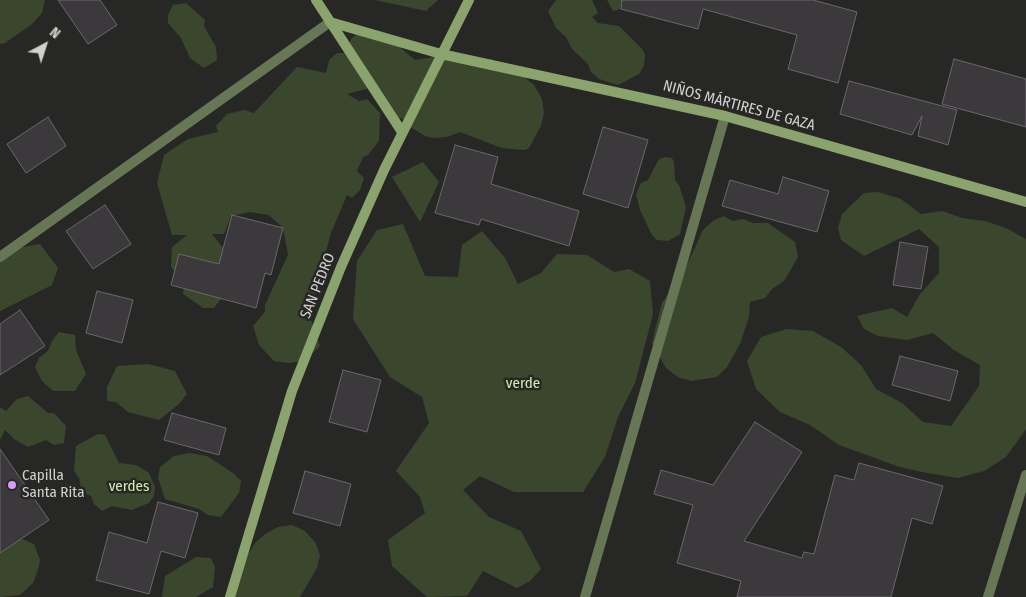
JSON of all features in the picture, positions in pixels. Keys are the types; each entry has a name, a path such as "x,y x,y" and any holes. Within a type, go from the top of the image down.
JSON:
{"street":[{"path":"316,0 402,132"},
{"name":"SAN PEDRO","path":"230,597 292,391 341,266 402,132 469,0"},
{"path":"0,257 330,22"},
{"name":"NIÑOS MÁRTIRES DE GAZA","path":"330,22 441,54 725,116 1026,202"},
{"path":"585,597 725,116"},
{"path":"988,597 1026,475"}],"green space":[{"path":"0,0 45,0 42,13 31,25 5,43 0,44"},
{"path":"375,0 438,0 426,11"},
{"path":"556,0 592,0 598,13 592,17 598,23 619,26 642,49 645,54 644,66 639,74 618,85 599,79 591,72 588,64 572,49 566,37 556,28 548,11"},
{"path":"607,0 656,0 613,11"},
{"path":"186,3 205,20 204,26 216,47 217,60 204,68 190,58 181,38 168,23 168,15 173,5"},
{"path":"361,31 395,43 415,60 434,57 492,59 500,66 514,69 534,85 542,99 544,113 541,126 529,148 525,150 502,148 460,132 447,137 434,138 425,136 409,126 403,119 394,116 370,88 347,94 359,101 367,99 380,113 379,141 368,155 363,157 357,171 364,178 360,190 352,198 347,195 331,233 309,315 320,346 304,361 289,363 274,361 259,345 253,326 265,312 265,305 288,255 283,228 269,215 250,212 231,216 224,234 212,234 230,257 224,295 214,308 203,308 183,294 185,282 171,267 172,247 187,235 172,235 157,183 164,155 188,139 218,132 216,126 227,114 244,110 254,113 297,67 326,73 329,60 337,53 352,53 349,45 351,39"},
{"path":"672,158 674,162 675,180 679,185 686,207 680,234 668,241 657,240 652,235 640,210 636,194 641,183 648,180 659,159"},
{"path":"423,162 439,182 420,222 392,177"},
{"path":"878,192 901,199 921,214 942,211 962,218 985,221 1006,228 1026,239 1026,429 1006,457 984,471 958,478 900,467 839,445 810,425 780,412 756,389 747,361 761,337 786,329 813,331 841,347 861,365 876,389 902,403 923,422 951,426 979,386 980,365 954,350 933,333 907,340 878,336 864,329 857,316 892,308 907,317 920,294 939,273 939,247 919,229 864,256 841,240 838,228 842,214 864,193"},
{"path":"724,216 732,221 743,219 753,223 768,223 795,242 798,257 784,281 772,289 765,298 750,302 749,317 740,344 727,367 717,377 691,381 678,377 666,368 652,344 662,303 686,267 703,230 714,220"},
{"name":"verde","path":"403,224 425,276 458,277 462,245 482,231 505,258 518,284 541,273 557,254 587,255 614,272 629,269 650,281 653,314 635,383 618,417 605,457 583,492 514,492 480,476 463,490 489,517 521,531 541,569 530,581 517,588 483,571 467,596 427,597 392,566 388,540 425,513 420,497 396,471 429,423 422,397 390,377 353,319 357,261 377,230"},
{"path":"40,244 58,268 52,285 0,311 0,251"},
{"path":"59,332 75,335 76,350 86,374 75,391 53,391 42,381 35,367 39,358 48,351 52,341"},
{"path":"148,364 175,371 187,394 179,404 159,420 128,412 116,402 107,401 107,387 117,366"},
{"path":"28,396 48,413 54,413 66,426 64,443 54,445 46,440 28,447 14,439 5,430 0,440 0,407 6,411 17,399"},
{"name":"verdes","path":"98,434 105,435 119,463 136,465 149,473 155,487 154,496 149,503 132,510 112,506 102,511 94,504 91,496 82,492 79,478 74,471 76,446"},
{"name":"verdes","path":"189,453 207,456 233,473 241,481 239,493 221,517 208,515 199,509 165,499 158,478 160,467 174,456"},
{"path":"292,525 305,531 315,542 320,555 317,568 300,597 234,597 248,554 255,543 265,534 278,527"},
{"path":"22,539 34,544 40,560 38,570 33,583 20,595 0,597 0,540"},
{"path":"196,557 211,558 215,567 213,587 196,597 162,597 165,576"}],"building":[{"path":"58,0 100,0 117,25 88,44"},
{"path":"622,0 813,0 857,12 838,83 788,69 797,35 703,9 698,29 621,9"},
{"path":"954,59 1026,79 1026,127 942,104"},
{"path":"849,81 957,110 948,145 918,136 922,116 912,135 840,114"},
{"path":"48,117 66,146 26,173 7,144"},
{"path":"603,127 648,140 628,208 583,194"},
{"path":"455,145 498,157 491,184 579,211 569,246 481,219 479,225 435,213"},
{"path":"783,177 829,191 817,232 722,206 730,180 778,194"},
{"path":"105,205 131,244 93,269 66,231"},
{"path":"232,215 283,228 271,275 265,273 256,308 171,285 179,254 219,264"},
{"path":"900,242 928,247 921,289 893,285"},
{"path":"97,291 133,300 122,343 86,333"},
{"path":"20,310 45,346 0,375 0,324"},
{"path":"900,356 958,371 950,401 892,385"},
{"path":"343,370 381,380 367,432 329,422"},
{"path":"172,413 226,428 219,455 164,440"},
{"path":"755,422 802,452 744,541 802,558 804,552 814,554 835,475 854,480 859,463 943,486 932,524 912,518 891,597 737,597 741,581 677,563 693,505 654,494 661,470 713,485"},
{"name":"Capilla Santa Rita","path":"0,449 49,520 0,553"},
{"path":"305,471 351,484 340,526 293,513"},
{"path":"158,502 198,513 185,558 161,551 149,594 96,580 109,532 147,543"}],"place":[{"name":"Capilla Santa Rita","path":"12,485"}]}
